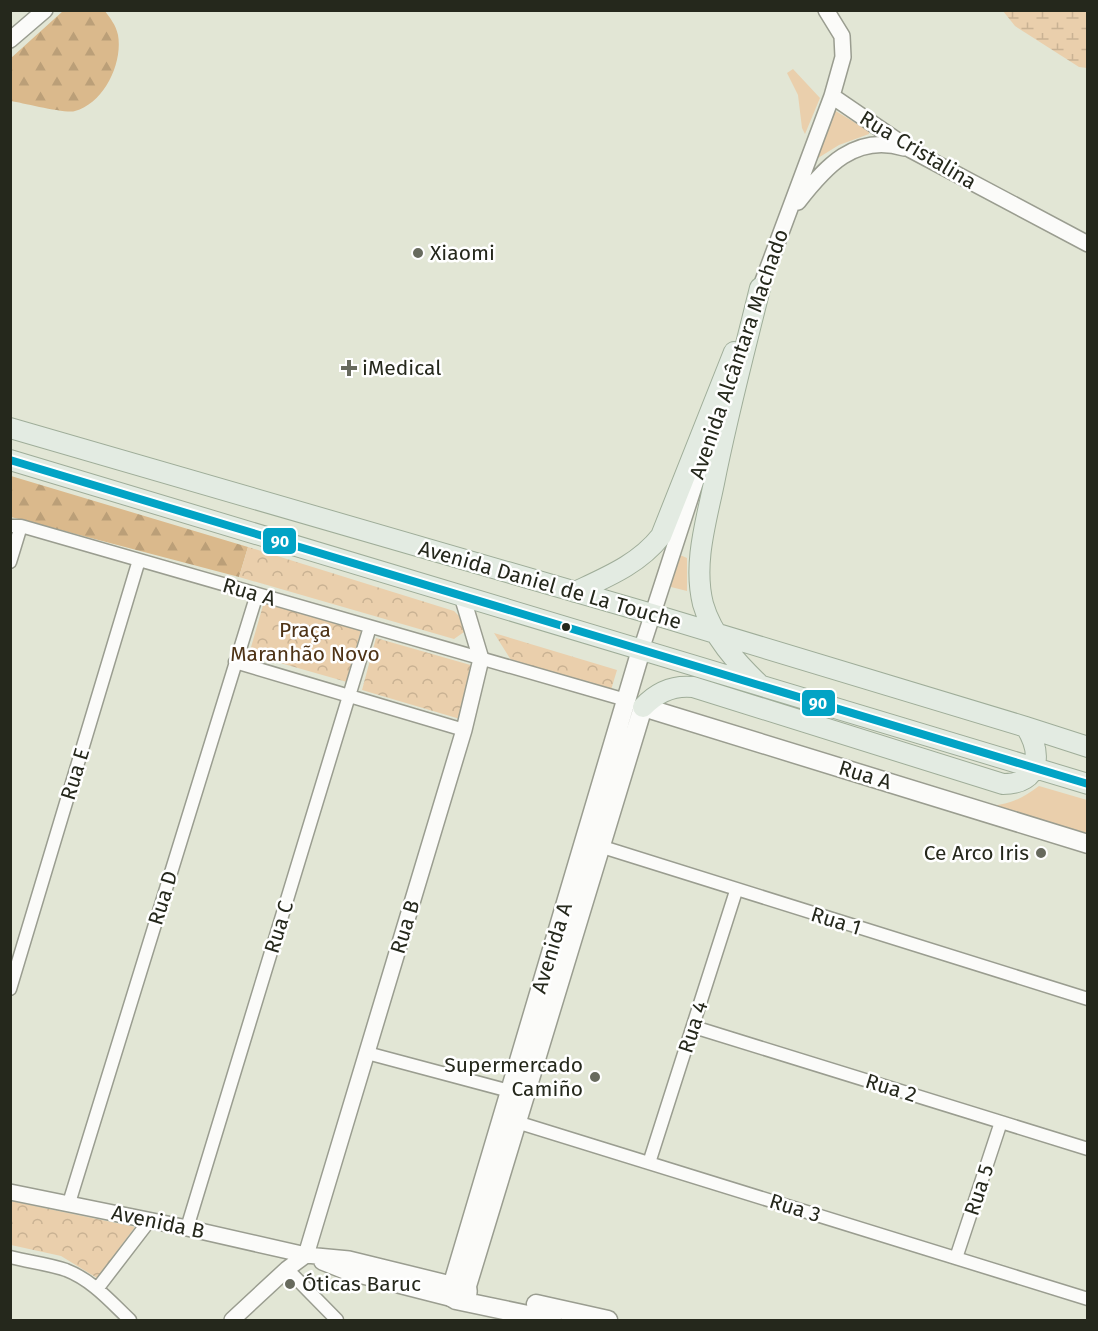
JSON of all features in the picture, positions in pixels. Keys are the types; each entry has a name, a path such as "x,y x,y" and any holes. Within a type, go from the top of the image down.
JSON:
{"main road":[{"path":"575,592 629,565 661,536 760,288"},
{"path":"760,288 723,440 702,541 700,572 703,602 716,633 743,669 763,687"},
{"name":"Avenida Daniel de La Touche","path":"10,428 652,614 1088,747"},
{"name":"Avenida Daniel de La Touche","path":"10,460 1088,784"},
{"path":"641,650 703,689"},
{"name":"Avenida A","path":"458,1290 634,704 641,650"},
{"path":"634,704 672,688 688,686 703,689 1003,784 1019,783 1034,769 1036,750 1026,727"},
{"name":"Rua A","path":"634,704 1088,844"},
{"path":"458,1290 552,1320"},
{"path":"458,1290 608,1320"}],"street":[{"path":"10,40 45,10"},
{"path":"826,10 837,24 844,42 844,52 832,96"},
{"name":"Rua Cristalina","path":"832,96 911,150 1088,244"},
{"name":"Avenida Alcântara Machado","path":"652,614 760,288 832,96"},
{"path":"784,225 797,203 822,172 846,153 874,145 888,144 911,150"},
{"path":"10,562 16,526"},
{"name":"Rua A","path":"16,526 634,704"},
{"name":"Rua E","path":"10,988 139,560"},
{"name":"Rua D","path":"69,1203 257,594"},
{"path":"462,596 481,659"},
{"name":"Avenida A","path":"641,650 652,614"},
{"name":"Rua C","path":"187,1228 370,627"},
{"name":"Rua B","path":"306,1256 464,730 481,659"},
{"path":"235,662 464,730"},
{"name":"Rua 1","path":"592,844 736,891 1088,999"},
{"name":"Rua 4","path":"649,1163 736,891"},
{"name":"Rua 2","path":"694,1027 1088,1149"},
{"path":"367,1053 517,1093"},
{"name":"Rua 3","path":"509,1120 1088,1299"},
{"name":"Rua 5","path":"956,1258 1001,1122"},
{"name":"Avenida B","path":"10,1192 150,1220 306,1256 349,1259 458,1290"},
{"path":"97,1289 150,1220"},
{"path":"232,1320 287,1269 306,1256"},
{"path":"10,1257 65,1270 97,1289 130,1320"},
{"path":"287,1269 337,1320"}],"green space":[{"path":"63,11 105,11 117,31 119,46 117,58 103,91 85,107 70,112 11,101 11,58"},
{"path":"1003,11 1087,11 1087,68 1079,67 1015,26"},
{"path":"793,69 820,98 805,134 802,128 798,95 787,73"},
{"path":"834,110 869,131 869,134 839,145 818,158 817,156"},
{"path":"11,476 248,547 239,577 11,517"},
{"path":"248,547 454,611 462,619 464,632 454,639 239,577"},
{"path":"680,555 687,558 687,591 667,586"},
{"name":"Praça Maranhão Novo","path":"264,602 361,630 347,682 249,654"},
{"path":"494,633 617,670 611,690 511,660"},
{"path":"376,638 474,666 460,719 362,690"},
{"path":"1039,786 1087,800 1087,833 990,806 1016,800"},
{"path":"11,1201 135,1227 97,1278 61,1256 11,1245"}],"transit line":[{"name":"90","path":"10,460 1088,784"}],"place":[{"name":"Xiaomi","path":"418,253"},
{"name":"iMedical","path":"349,368"},
{"name":"Ce Arco Iris","path":"1041,853"},
{"name":"Supermercado Camiño","path":"595,1077"},
{"name":"Óticas Baruc","path":"290,1284"}]}
